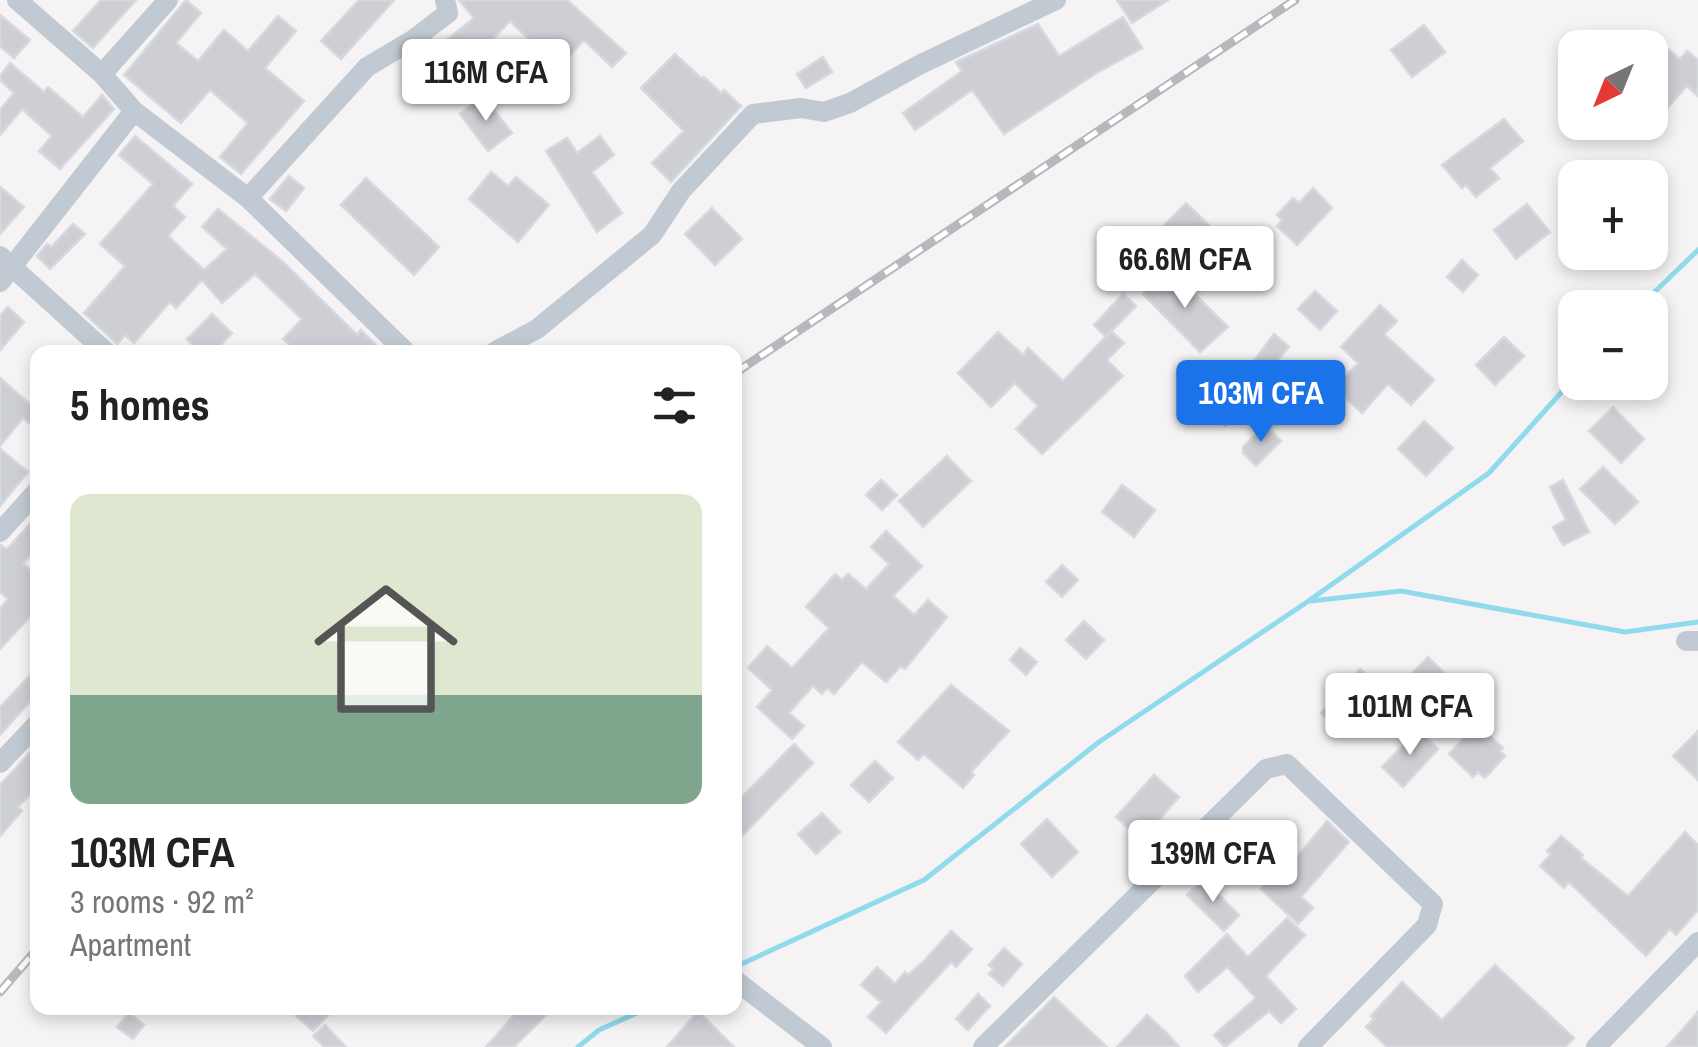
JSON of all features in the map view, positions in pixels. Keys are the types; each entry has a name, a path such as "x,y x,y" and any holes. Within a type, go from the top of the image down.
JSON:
{"street":[{"path":"17,0 102,74 134,112 248,198 399,345"},
{"path":"102,74 168,0"},
{"path":"248,198 367,67 448,12 445,0"},
{"path":"507,345 537,329 652,236 680,191 753,114 801,108 824,112 850,103 1056,0"},
{"path":"98,345 4,268 134,112"},
{"path":"0,532 30,499"},
{"path":"0,763 30,731"},
{"path":"983,1047 1266,768 1287,764 1433,904 1427,925 1318,1043"},
{"path":"1596,1047 1698,942"},
{"path":"742,985 822,1047"}],"building":[{"path":"101,0 136,0 93,48 73,31"},
{"path":"186,0 201,13 176,43 198,61 224,30 248,51 278,16 296,31 265,68 304,101 241,174 220,157 248,123 210,90 181,123 124,75"},
{"path":"359,0 394,0 341,59 321,41"},
{"path":"459,0 567,0 626,53 612,67 584,40 552,74 523,49 530,40 510,21 482,50 484,53 464,70 461,66 448,80 424,58 474,18"},
{"path":"1117,0 1168,0 1132,23"},
{"path":"0,15 30,40 14,58 0,46"},
{"path":"1123,17 1142,48 1004,134 972,90 915,130 903,113 962,71 956,62 1038,24 1059,56"},
{"path":"1424,25 1445,52 1412,77 1391,50"},
{"path":"1668,49 1680,59 1687,51 1698,60 1698,96 1687,86 1668,107"},
{"path":"675,54 741,106 671,182 652,163 684,131 641,88"},
{"path":"823,57 832,72 806,88 797,74"},
{"path":"10,63 44,92 48,87 83,117 102,95 114,109 60,169 39,151 52,136 22,109 0,135 0,110 14,93 0,76"},
{"path":"483,96 512,133 488,151 460,114"},
{"path":"1504,119 1523,141 1490,168 1499,178 1476,197 1466,185 1462,188 1442,165"},
{"path":"135,136 192,184 173,206 185,217 168,236 204,270 227,249 202,227 218,209 282,261 357,335 361,330 376,345 290,345 283,339 302,319 255,274 222,303 202,280 176,308 170,302 134,343 125,335 117,344 84,313 125,266 100,244 153,184 119,155"},
{"path":"600,136 614,155 592,172 622,213 597,232 546,151 567,138 577,153"},
{"path":"491,172 508,186 516,177 549,205 518,242 469,199"},
{"path":"289,176 304,188 286,211 270,199"},
{"path":"366,178 439,247 414,275 341,205"},
{"path":"0,187 24,207 0,234"},
{"path":"1313,188 1332,208 1297,245 1277,226 1282,220 1277,215 1293,198 1299,203"},
{"path":"1186,203 1209,225 1165,271 1142,248"},
{"path":"1527,204 1550,232 1516,259 1494,230"},
{"path":"712,208 742,239 715,265 685,234"},
{"path":"73,224 85,234 50,269 37,256"},
{"path":"1462,260 1478,275 1463,292 1447,277"},
{"path":"1169,269 1228,327 1200,352 1143,294"},
{"path":"1315,291 1337,311 1320,330 1298,309"},
{"path":"1123,294 1136,306 1106,337 1094,325"},
{"path":"1380,305 1397,321 1384,334 1434,380 1411,405 1388,384 1362,413 1335,388 1358,363 1341,347"},
{"path":"8,307 24,322 0,350 0,316"},
{"path":"212,314 232,333 221,345 193,345 187,339"},
{"path":"1111,331 1124,343 1107,360 1123,376 1042,454 1016,429 1038,406 1015,383 991,407 958,373 998,332 1023,355 1028,348 1063,381"},
{"path":"1274,334 1289,347 1276,362 1283,368 1264,390 1245,373"},
{"path":"1504,337 1524,356 1495,385 1476,365"},
{"path":"0,378 30,404 30,423 23,418 0,446"},
{"path":"1223,394 1240,410 1225,426 1208,409"},
{"path":"1613,407 1644,439 1621,463 1589,431"},
{"path":"1424,421 1453,448 1426,476 1398,449"},
{"path":"1265,425 1281,441 1256,466 1243,453 1243,447"},
{"path":"0,449 28,472 0,506"},
{"path":"947,456 971,481 923,527 899,501"},
{"path":"1603,467 1638,502 1615,524 1580,489"},
{"path":"881,480 897,495 882,510 866,495"},
{"path":"1563,480 1589,532 1563,545 1553,527 1566,520 1550,487"},
{"path":"1122,485 1155,510 1134,537 1102,512"},
{"path":"30,524 30,556 23,563 30,570 30,617 0,649 0,609 8,599 0,592 0,545 7,549"},
{"path":"886,531 922,566 893,596 914,615 928,600 947,617 905,669 901,666 886,682 862,662 834,694 827,688 822,694 813,686 789,713 804,726 792,739 757,707 772,690 748,668 767,646 792,668 829,628 806,607 835,574 842,580 848,574 866,589 889,564 871,547"},
{"path":"1062,565 1078,580 1062,597 1046,582"},
{"path":"1084,621 1104,640 1086,659 1066,640"},
{"path":"1020,648 1037,662 1026,675 1010,660"},
{"path":"1428,657 1456,685 1416,725 1388,698"},
{"path":"1360,669 1386,692 1346,736 1321,713"},
{"path":"30,675 30,702 0,735 0,707"},
{"path":"951,685 1009,731 971,772 974,775 963,788 924,754 918,760 898,742"},
{"path":"1477,724 1503,748 1500,751 1505,756 1485,778 1478,772 1473,777 1449,754"},
{"path":"1418,730 1438,749 1403,787 1382,767"},
{"path":"1698,731 1698,780 1673,756"},
{"path":"794,744 813,763 742,836 742,797"},
{"path":"30,753 30,794 18,807 22,811 0,836 0,785"},
{"path":"875,761 893,778 869,802 851,785"},
{"path":"1154,775 1179,797 1141,840 1116,817"},
{"path":"822,813 840,832 816,854 798,834"},
{"path":"1047,819 1078,852 1052,877 1021,844"},
{"path":"1327,821 1349,842 1301,897 1313,908 1298,924 1261,889 1275,874 1279,878"},
{"path":"1685,832 1698,845 1698,910 1676,935 1670,929 1646,956 1569,882 1564,888 1540,866 1561,836 1583,855 1581,858 1628,896"},
{"path":"1203,879 1239,915 1224,931 1187,895"},
{"path":"1287,918 1305,935 1266,976 1296,1009 1281,1023 1269,1011 1225,1047 1214,1035 1256,998 1227,967 1198,992 1185,976 1227,934 1248,957"},
{"path":"951,931 972,949 956,967 951,962 886,1033 868,1017 881,1002 861,985 877,967 895,984 905,972 908,975 923,962"},
{"path":"1004,948 1022,964 1003,986 989,974 993,969 989,965"},
{"path":"1495,965 1574,1038 1565,1047 1387,1047 1366,1027 1402,982 1442,1020"},
{"path":"978,994 990,1006 968,1030 956,1019"},
{"path":"1054,997 1107,1047 1005,1047"},
{"path":"1698,1012 1698,1047 1667,1047"},
{"path":"127,1015 144,1025 133,1039 117,1027"},
{"path":"297,1015 328,1015 313,1031"},
{"path":"514,1015 545,1016 514,1047 486,1047"},
{"path":"695,1015 702,1015 734,1047 667,1047"},
{"path":"1147,1015 1168,1034 1179,1047 1117,1047"},
{"path":"325,1025 346,1047 324,1047 313,1036"}],"waterway":[{"path":"1657,290 1698,250"},
{"path":"742,964 924,880 1099,742 1489,473 1558,396"},
{"path":"1311,601 1401,591 1625,632 1698,622"},
{"path":"578,1047 599,1030 632,1015"}],"railway":[{"path":"742,368 1295,0"},
{"path":"0,992 30,957"}]}
